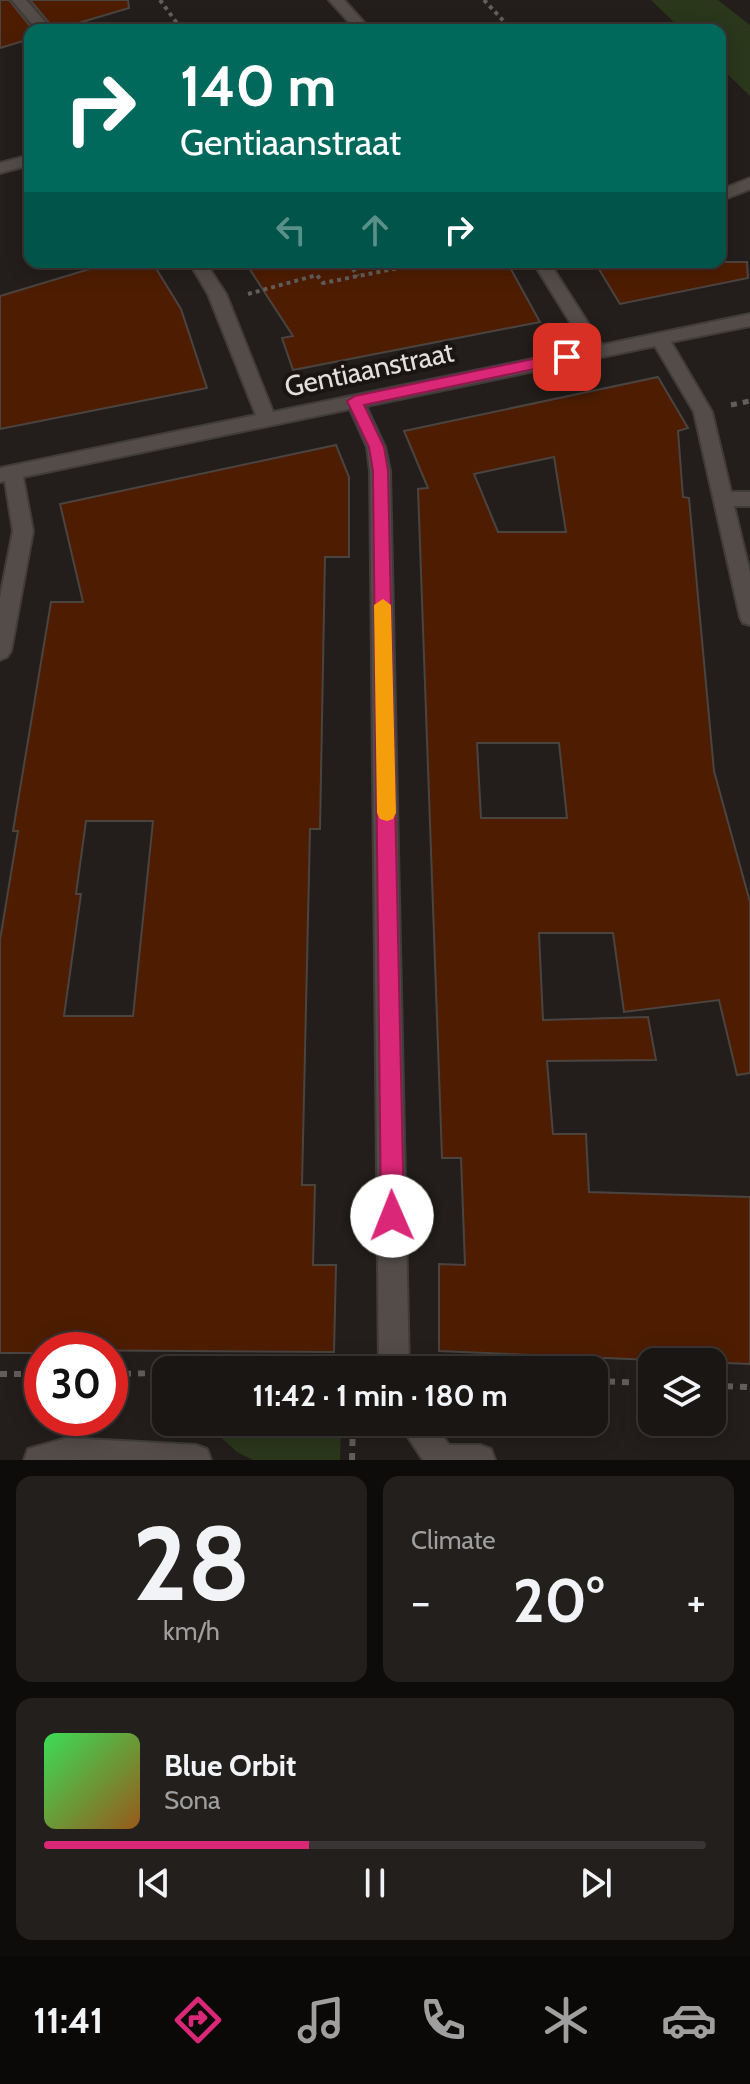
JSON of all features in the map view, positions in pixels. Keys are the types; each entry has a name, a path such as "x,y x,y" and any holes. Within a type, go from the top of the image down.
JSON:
{"street":[{"path":"19,0 40,24"},
{"path":"336,0 358,24"},
{"path":"0,168 24,162"},
{"path":"726,193 750,183"},
{"path":"200,268 220,302 267,419"},
{"path":"545,268 597,351"},
{"name":"Gentiaanstraat","path":"7,473 750,320"},
{"path":"660,339 703,412 750,617"},
{"path":"355,401 376,447 380,471 394,1356"},
{"path":"0,651 23,531 7,473"},
{"path":"724,499 750,499"},
{"path":"423,1436 440,1459 480,1460"},
{"path":"39,1460 67,1453 196,1460"}],"path":[{"path":"160,0 178,24"},
{"path":"484,0 506,24"},
{"path":"352,268 358,276"},
{"path":"220,302 317,275 323,283 399,268"},
{"path":"128,1374 152,1373"},
{"path":"0,1374 24,1374"},
{"path":"608,1381 638,1383"},
{"path":"726,1386 750,1387"},
{"path":"352,1460 353,1436"}],"green space":[{"path":"651,0 718,0 750,25 750,96 726,73 726,24 676,24"},
{"path":"219,1436 341,1436 340,1460 253,1460 237,1452"}],"building":[{"path":"0,0 9,0 28,24 24,24 24,41 0,48"},
{"path":"30,0 128,0 129,8 75,24 50,24"},
{"path":"726,262 747,262 748,278 620,304 598,268 726,268"},
{"path":"93,268 156,268 181,309 207,388 0,429 0,296"},
{"path":"249,268 510,268 540,322 293,370 282,338 293,336"},
{"path":"658,377 688,428 678,431 683,497 689,498 714,771 750,902 750,1073 737,1075 719,1000 624,1012 613,933 539,933 543,1020 648,1017 656,1060 547,1061 553,1134 586,1134 589,1192 750,1197 750,1364 726,1363 726,1348 638,1348 638,1359 439,1351 439,1264 465,1265 461,1158 442,1158 418,489 428,488 404,431","holes":["554,457 566,532 498,532 474,474","477,743 559,743 567,818 481,818"]},
{"path":"336,445 349,477 349,557 325,557 320,829 310,829 302,1185 315,1185 313,1265 336,1265 334,1352 128,1351 128,1332 24,1332 24,1353 0,1353 0,940 18,831 13,831 51,602 83,602 60,504","holes":["86,821 153,821 133,1016 64,1016 81,894 76,894"]}],"slow traffic":[{"path":"383,605 387,813"}],"route":[{"path":"392,1216 380,471 376,447 355,401 567,357"}]}
